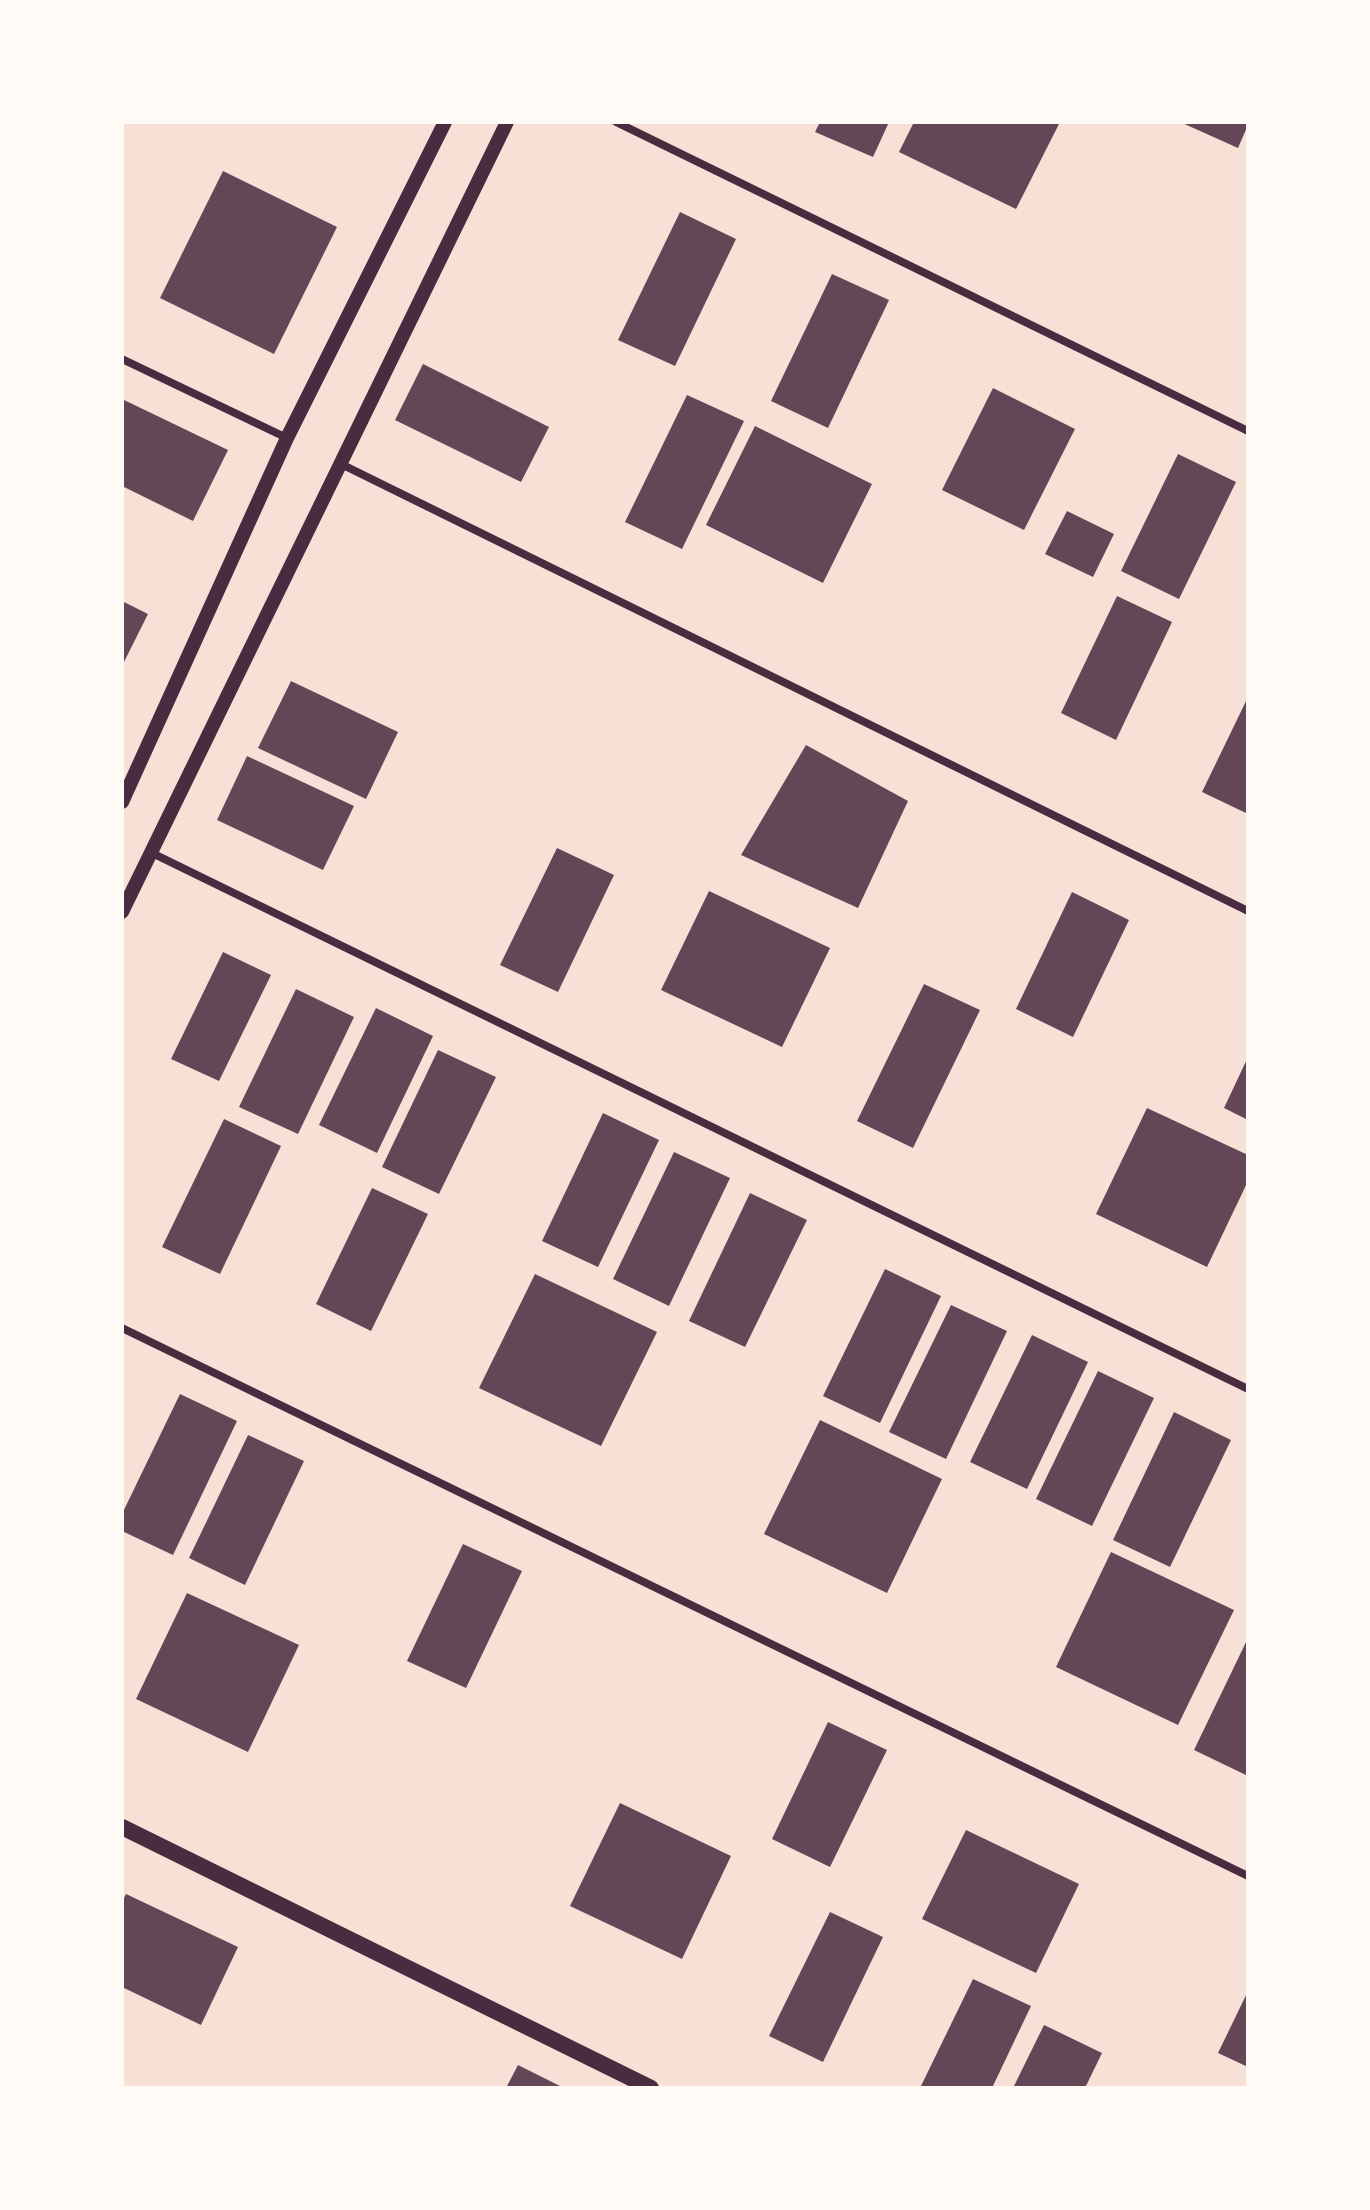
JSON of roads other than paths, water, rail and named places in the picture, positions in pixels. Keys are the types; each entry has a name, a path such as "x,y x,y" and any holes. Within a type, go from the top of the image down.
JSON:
{"main road":[{"path":"122,1827 651,2088"}],"street":[{"path":"122,802 287,438 445,122"},
{"path":"122,912 507,122"},
{"path":"616,122 1248,431"},
{"path":"122,359 287,438"},
{"path":"341,464 1248,911"},
{"path":"152,853 1248,1389"},
{"path":"122,1328 1248,1876"}]}
